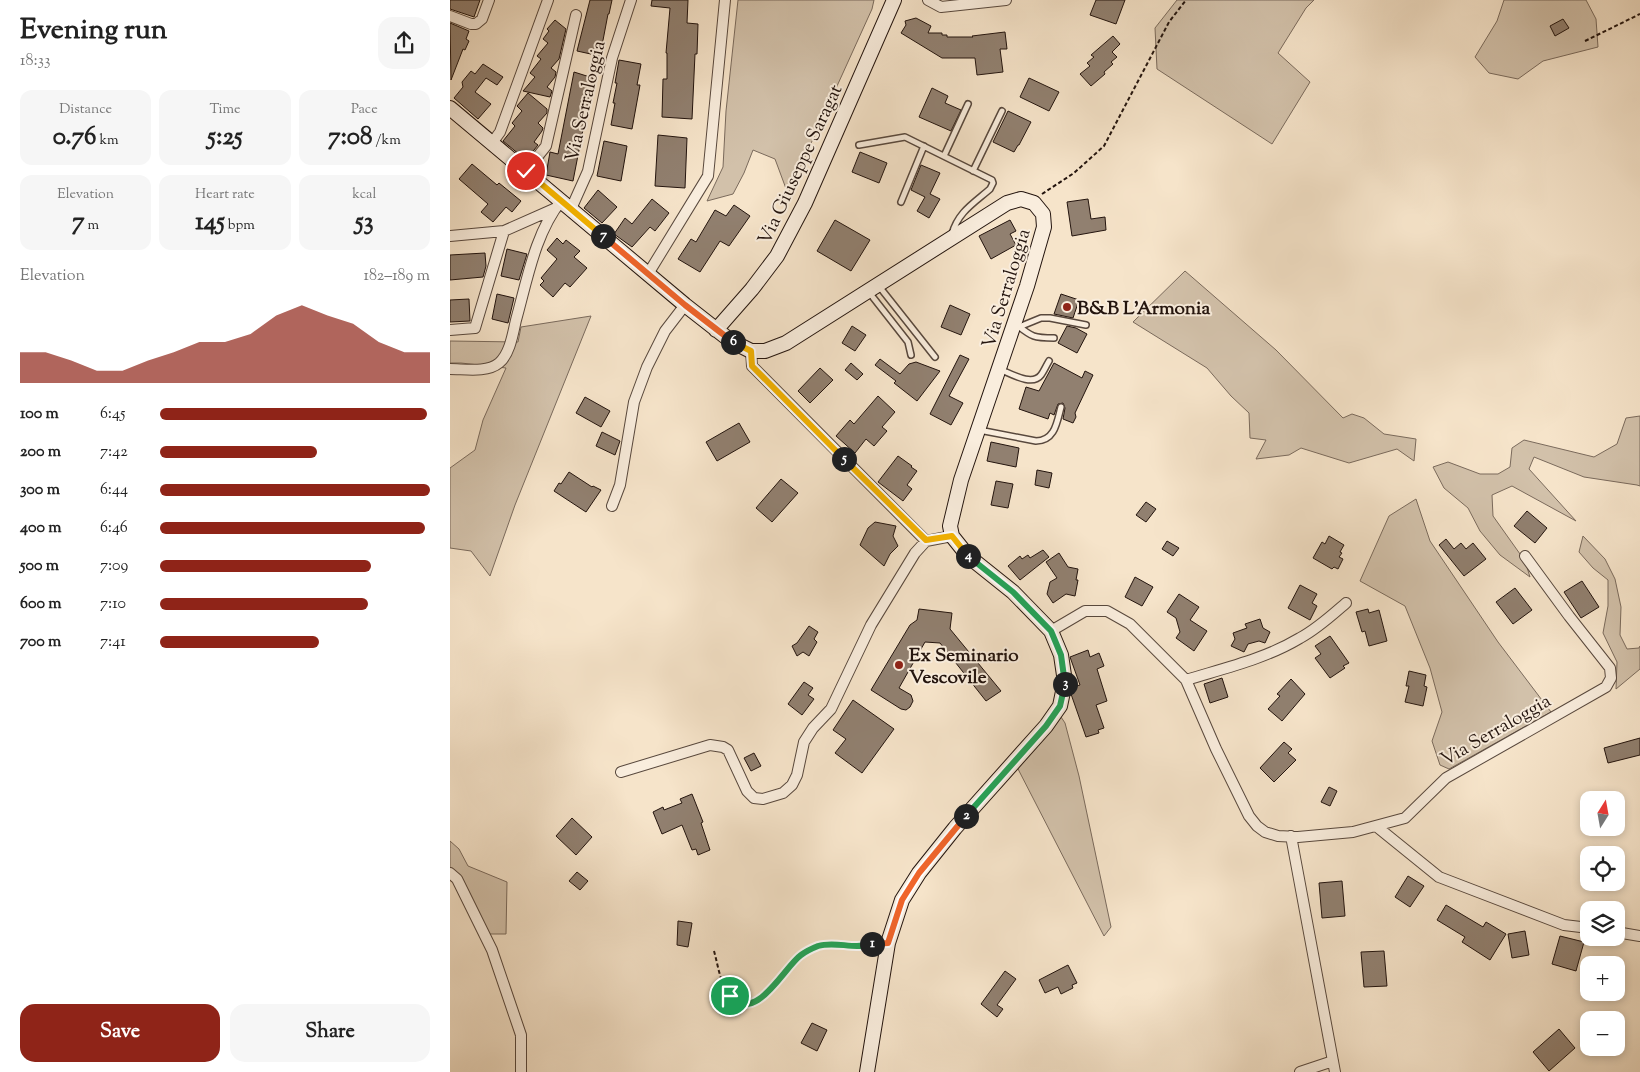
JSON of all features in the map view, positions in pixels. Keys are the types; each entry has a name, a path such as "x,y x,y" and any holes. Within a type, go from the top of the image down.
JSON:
{"main road":[{"name":"Via Giuseppe Saragat","path":"716,330 752,289 776,256 801,210 894,0"},
{"path":"450,108 526,171 563,206 685,305 731,341 751,351"},
{"name":"Via Serraloggia","path":"751,351 765,351 786,343 1007,202 1021,199 1034,203 1043,214 1044,227 1016,325 999,369 954,504 950,526 952,536"},
{"path":"867,1072 888,943 902,900 919,873 955,828 1046,726 1060,706 1065,682 1061,655 1051,631 1013,592 968,556 952,536"}],"street":[{"path":"450,16 476,24 482,19 489,0"},
{"path":"492,143 500,132 548,0"},
{"name":"Via Serraloggia","path":"450,369 486,368 499,362 506,352 537,248 563,206 588,171 612,58 630,0"},
{"path":"648,274 708,176 725,0"},
{"path":"928,0 941,7 1006,0"},
{"name":"Via Serraloggia","path":"526,171 546,146 576,15"},
{"path":"450,236 504,231 563,206"},
{"path":"450,330 475,328 504,231"},
{"path":"612,506 620,486 634,402 647,367 665,331 685,305"},
{"path":"751,351 752,366 926,540"},
{"path":"621,772 710,745 723,747 728,750 747,791 754,798 762,799 783,793 792,785 797,775 804,742 813,728 831,709 871,625 915,553 926,540 952,536"},
{"name":"Via Serraloggia","path":"1051,631 1085,611 1107,610 1130,624 1186,680 1216,749 1249,816 1257,826 1265,832 1291,836 1353,832 1405,818 1446,778 1606,687 1611,678 1610,668 1525,556"},
{"path":"1186,680 1259,658 1299,639 1326,621 1346,603"},
{"path":"1376,826 1439,878 1564,925 1580,927"},
{"path":"1291,836 1335,1072"},
{"path":"450,873 457,880 492,950 521,1035 521,1072"},
{"path":"1625,934 1640,936"},
{"path":"1300,1072 1333,1061"}],"lane":[{"path":"944,156 968,104"},
{"path":"973,171 1002,111"},
{"path":"859,145 905,137 992,180 993,183 990,189 959,216 950,239"},
{"path":"901,202 924,146"},
{"path":"873,288 908,342 911,355"},
{"path":"873,288 935,357"},
{"path":"1016,325 1041,318 1086,325"},
{"path":"1016,325 1037,338 1054,338"},
{"path":"999,369 1032,380 1040,377 1049,361"},
{"path":"978,430 1043,441 1054,431 1062,407"}],"path":[{"path":"1030,202 1074,173 1104,146 1169,22 1186,0"},
{"path":"1585,41 1640,14"},
{"path":"714,951 722,982 730,996 742,1003 751,1003 764,996 800,955 818,946 857,946 888,943"}],"shaded area":[{"path":"738,0 874,0 872,9 788,194 775,159 753,150 733,194 707,201 723,167 726,111"},
{"path":"1177,0 1314,0 1306,8 1278,53 1310,82 1272,144 1157,69 1155,28"},
{"path":"1504,0 1586,0 1596,19 1598,47 1543,61 1518,79 1489,73 1475,57 1497,21"},
{"path":"1185,271 1276,350 1343,418 1352,414 1364,418 1384,434 1416,439 1414,461 1397,449 1349,463 1301,448 1289,455 1256,459 1266,440 1250,438 1249,413 1231,396 1207,368 1133,322"},
{"path":"591,316 515,505 490,576 471,551 450,548 450,468 475,450 483,420 506,368 450,363 450,341 518,342 521,327"},
{"path":"1640,416 1640,486 1584,477 1534,457 1529,469 1576,521 1512,486 1492,495 1493,516 1525,561 1530,577 1500,555 1480,531 1468,508 1444,488 1433,467 1448,462 1480,474 1498,474 1510,467 1512,448 1524,440 1594,457 1617,444 1626,418"},
{"path":"1416,499 1430,541 1498,642 1551,712 1449,769 1440,765 1432,741 1442,712 1430,668 1405,606 1360,581 1389,516"},
{"path":"1583,536 1605,559 1615,579 1621,607 1620,635 1627,649 1639,648 1640,646 1640,669 1616,689 1617,662 1603,633 1608,606 1608,580 1593,568 1579,552"},
{"path":"1059,714 1065,723 1079,776 1111,927 1104,936 1017,767"},
{"path":"450,841 459,849 468,866 507,882 506,934 486,934 450,872"}],"building":[{"path":"450,0 480,0 474,17 450,9"},
{"path":"590,0 612,0 600,56 577,51"},
{"path":"652,0 688,0 687,23 698,24 692,119 662,117 663,79 667,79 666,53 670,8 651,6"},
{"path":"1096,0 1125,0 1116,24 1090,15"},
{"path":"916,18 931,26 928,33 942,33 942,35 947,35 947,37 973,37 1005,32 1007,49 1000,49 1003,72 977,75 975,58 942,58 901,33 906,25 905,21"},
{"path":"1563,19 1569,28 1555,36 1550,26"},
{"path":"555,20 566,29 559,59 551,68 556,72 555,77 547,87 552,91 550,97 523,91 535,77 530,73 541,59 537,56 548,43 543,39 549,31 547,29"},
{"path":"450,23 469,31 466,39 469,41 465,50 463,49 451,80"},
{"path":"1113,36 1120,44 1112,52 1117,57 1111,62 1113,64 1104,72 1105,74 1091,86 1080,74 1090,66 1087,63 1094,57 1091,55"},
{"path":"619,60 641,64 637,85 640,85 632,129 611,125"},
{"path":"483,64 503,77 497,85 486,78 475,92 491,104 478,119 454,98 463,87 462,82 471,71 475,74"},
{"path":"574,72 593,78 573,181 546,175 550,152 558,154"},
{"path":"1029,78 1059,92 1049,111 1020,97"},
{"path":"932,88 948,96 945,103 961,110 951,131 919,117"},
{"path":"528,93 547,109 547,113 538,123 543,128 534,142 538,145 526,160 503,141 515,126 512,123 522,111 517,106"},
{"path":"1008,111 1031,122 1014,152 993,142"},
{"path":"658,135 687,138 685,188 655,186"},
{"path":"604,141 627,146 621,181 597,176"},
{"path":"860,152 887,163 879,183 852,172"},
{"path":"472,164 497,185 499,183 521,201 512,212 506,207 493,222 481,212 488,204 459,179"},
{"path":"921,165 940,173 930,194 940,199 929,218 917,211 925,197 911,190"},
{"path":"598,190 617,207 602,223 584,208"},
{"path":"652,199 669,213 655,231 650,227 632,247 614,234 625,218 632,224"},
{"path":"1088,199 1091,219 1105,217 1106,230 1072,236 1067,202"},
{"path":"734,205 750,216 729,246 720,241 700,272 678,259 691,239 696,242 715,210 726,216"},
{"path":"835,220 870,240 851,271 817,251"},
{"path":"1010,220 1016,231 1010,234 1016,245 991,259 979,236"},
{"path":"557,238 563,244 566,240 580,251 574,257 587,268 570,287 565,283 553,297 540,285 544,281 541,278 557,259 547,250"},
{"path":"507,249 527,254 519,280 501,276"},
{"path":"485,253 486,266 483,277 450,280 450,255"},
{"path":"497,294 514,298 508,323 492,319"},
{"name":"B&B L'Armonia","path":"1061,294 1079,300 1073,318 1054,314"},
{"path":"469,299 470,321 450,322 450,300"},
{"path":"950,305 970,314 961,335 941,327"},
{"path":"852,326 866,335 855,351 842,343"},
{"path":"1067,326 1087,334 1077,353 1058,343"},
{"path":"960,355 969,359 949,396 963,403 951,425 930,414"},
{"path":"880,359 900,374 909,364 916,362 940,371 917,401 894,383 896,381 875,365"},
{"path":"851,363 863,374 857,380 845,370"},
{"path":"1054,363 1082,378 1085,371 1093,375 1075,413 1076,417 1073,423 1063,419 1065,408 1063,403 1058,404 1054,415 1050,413 1048,419 1019,409 1026,387 1039,391"},
{"path":"820,368 833,380 810,403 798,391"},
{"path":"878,396 895,412 882,427 887,431 874,446 866,439 855,453 836,436 850,420 854,424"},
{"path":"585,397 610,411 601,427 576,413"},
{"path":"739,423 750,442 717,461 706,442"},
{"path":"602,432 620,441 615,455 596,446"},
{"path":"991,442 1019,448 1016,467 987,461"},
{"path":"898,456 917,471 907,485 912,489 903,501 878,482"},
{"path":"1037,470 1052,473 1049,488 1035,485"},
{"path":"569,472 592,487 601,490 586,512 554,491"},
{"path":"781,479 798,493 772,522 756,508"},
{"path":"996,481 1013,484 1008,508 991,505"},
{"path":"1146,502 1156,509 1146,522 1136,515"},
{"path":"1527,511 1547,528 1535,543 1514,526"},
{"path":"875,522 896,526 893,536 898,546 890,554 884,566 860,545 868,528"},
{"path":"1329,536 1344,545 1339,557 1343,559 1338,569 1334,567 1332,569 1313,558 1322,542 1325,544"},
{"path":"1446,539 1454,549 1461,543 1466,549 1473,543 1486,559 1464,576 1439,545"},
{"path":"1167,541 1179,548 1173,556 1162,549"},
{"path":"1043,550 1049,557 1020,580 1008,566 1020,556 1022,559 1028,555 1030,558"},
{"path":"1059,553 1068,567 1078,569 1076,580 1078,580 1075,596 1066,594 1053,603 1047,594 1050,582 1057,578 1046,562"},
{"path":"1135,577 1153,587 1142,606 1125,597"},
{"path":"1582,581 1599,607 1581,618 1564,592"},
{"path":"1300,585 1317,594 1312,603 1317,606 1310,620 1288,608"},
{"path":"1515,588 1532,610 1513,624 1496,602"},
{"path":"1179,594 1199,607 1190,620 1207,631 1194,651 1176,638 1180,632 1176,618 1167,612"},
{"name":"Ex Seminario Vescovile","path":"919,609 952,613 950,629 1001,691 986,701 940,643 925,642 899,688 911,695 913,701 910,707 906,710 901,709 871,690 910,625 917,620"},
{"path":"1368,609 1369,613 1379,610 1387,641 1369,646 1365,631 1362,632 1356,612"},
{"path":"1260,619 1263,628 1270,632 1265,643 1259,641 1248,644 1244,652 1231,646 1235,639 1233,633 1247,628 1245,624"},
{"path":"809,626 818,632 814,639 817,642 809,656 803,652 797,656 792,646 797,643"},
{"path":"1330,636 1349,663 1330,678 1315,658 1321,654 1315,646"},
{"path":"1088,650 1090,657 1099,653 1104,666 1097,669 1107,701 1096,705 1104,728 1098,730 1099,733 1086,737 1071,694 1073,687 1080,685 1070,657"},
{"path":"1409,671 1426,675 1424,686 1427,687 1423,706 1405,702 1409,686 1406,686"},
{"path":"1222,678 1228,697 1210,703 1204,684"},
{"path":"1291,679 1305,694 1282,721 1268,709 1280,696 1277,694"},
{"path":"804,682 813,688 808,695 814,699 802,715 788,704"},
{"path":"853,700 894,729 862,773 835,753 846,739 833,730"},
{"path":"1640,738 1640,755 1608,763 1604,748"},
{"path":"1284,742 1292,749 1288,753 1296,760 1274,782 1260,768"},
{"path":"754,753 761,766 751,771 744,758"},
{"path":"1329,787 1337,791 1330,806 1321,802"},
{"path":"692,794 703,822 701,823 710,850 698,855 696,849 692,850 682,825 662,834 653,812 663,807 664,810 682,803 680,799"},
{"path":"572,818 592,837 576,855 556,836"},
{"path":"577,872 588,881 580,890 569,881"},
{"path":"1408,876 1424,886 1410,907 1395,897"},
{"path":"1342,881 1345,916 1322,918 1319,883"},
{"path":"1446,905 1483,927 1486,922 1506,934 1490,960 1462,942 1465,937 1437,920"},
{"path":"678,921 692,923 688,947 677,945"},
{"path":"1525,931 1529,955 1512,958 1508,934"},
{"path":"1560,936 1580,941 1580,946 1583,946 1576,971 1552,964"},
{"path":"1384,951 1387,986 1364,987 1361,952"},
{"path":"1068,965 1077,983 1072,985 1073,988 1061,994 1058,987 1045,993 1039,980"},
{"path":"1005,971 1016,979 997,1005 1003,1009 997,1017 981,1004"},
{"path":"812,1023 827,1030 817,1051 801,1043"},
{"path":"1559,1029 1575,1048 1549,1071 1533,1052"}],"place":[{"name":"B&B L'Armonia","path":"1067,307"},
{"name":"Ex Seminario Vescovile","path":"899,665"}],"route":[{"path":"526,171 716,330 731,341 751,351 752,366 926,540 952,536 968,556 1013,592 1051,631 1061,655 1065,682 1060,706 1046,726 955,828 919,873 902,900 888,943 857,946 818,946 800,955 764,996 751,1003 742,1003 730,996"}]}
